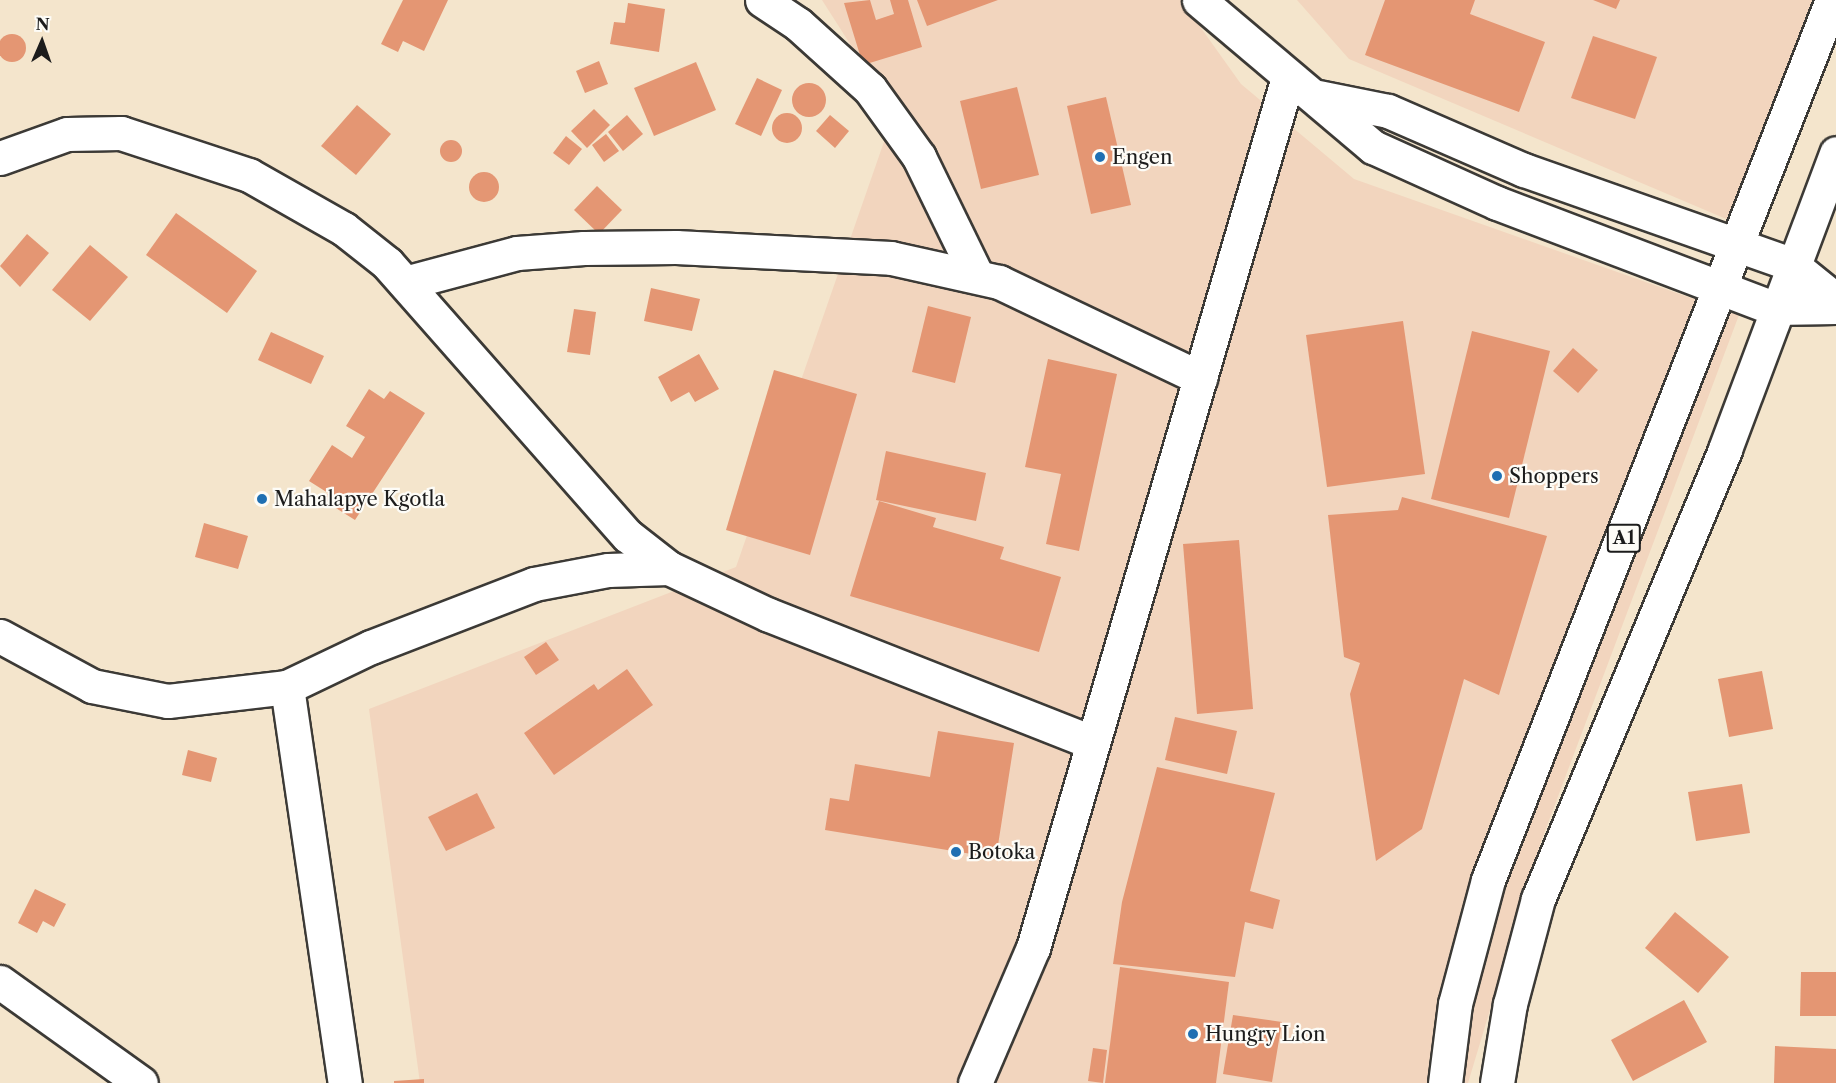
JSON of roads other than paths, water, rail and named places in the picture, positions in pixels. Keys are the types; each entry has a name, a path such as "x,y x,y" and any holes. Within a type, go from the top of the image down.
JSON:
{"main road":[{"path":"762,0 798,24 870,89 919,157 977,276"},
{"path":"1199,0 1287,77 1316,97 1373,147 1420,171 1722,291 1774,308 1836,307"},
{"name":"A1","path":"1445,1083 1455,1004 1488,880 1722,291 1832,0"},
{"path":"975,1083 1033,948 1089,741 1200,378 1287,77"},
{"path":"1316,97 1388,111 1524,170 1791,264 1836,300"},
{"path":"0,158 67,134 121,133 185,151 249,175 344,229 405,283 628,536 669,568 769,615 1089,741"},
{"path":"1497,1083 1510,1004 1538,899 1725,449 1774,308 1836,153"},
{"path":"405,283 517,253 676,247 891,258 977,276 1200,378"},
{"path":"0,636 92,686 168,700 287,687 371,647 534,584 608,570 669,568"},
{"path":"287,687 345,1083"},
{"path":"0,981 141,1083"}],"place":[{"name":"Engen","path":"1100,157"},
{"name":"Shoppers","path":"1497,476"},
{"name":"Mahalapye Kgotla","path":"262,499"},
{"name":"Botoka","path":"956,852"},
{"name":"Hungry Lion","path":"1193,1034"}]}
